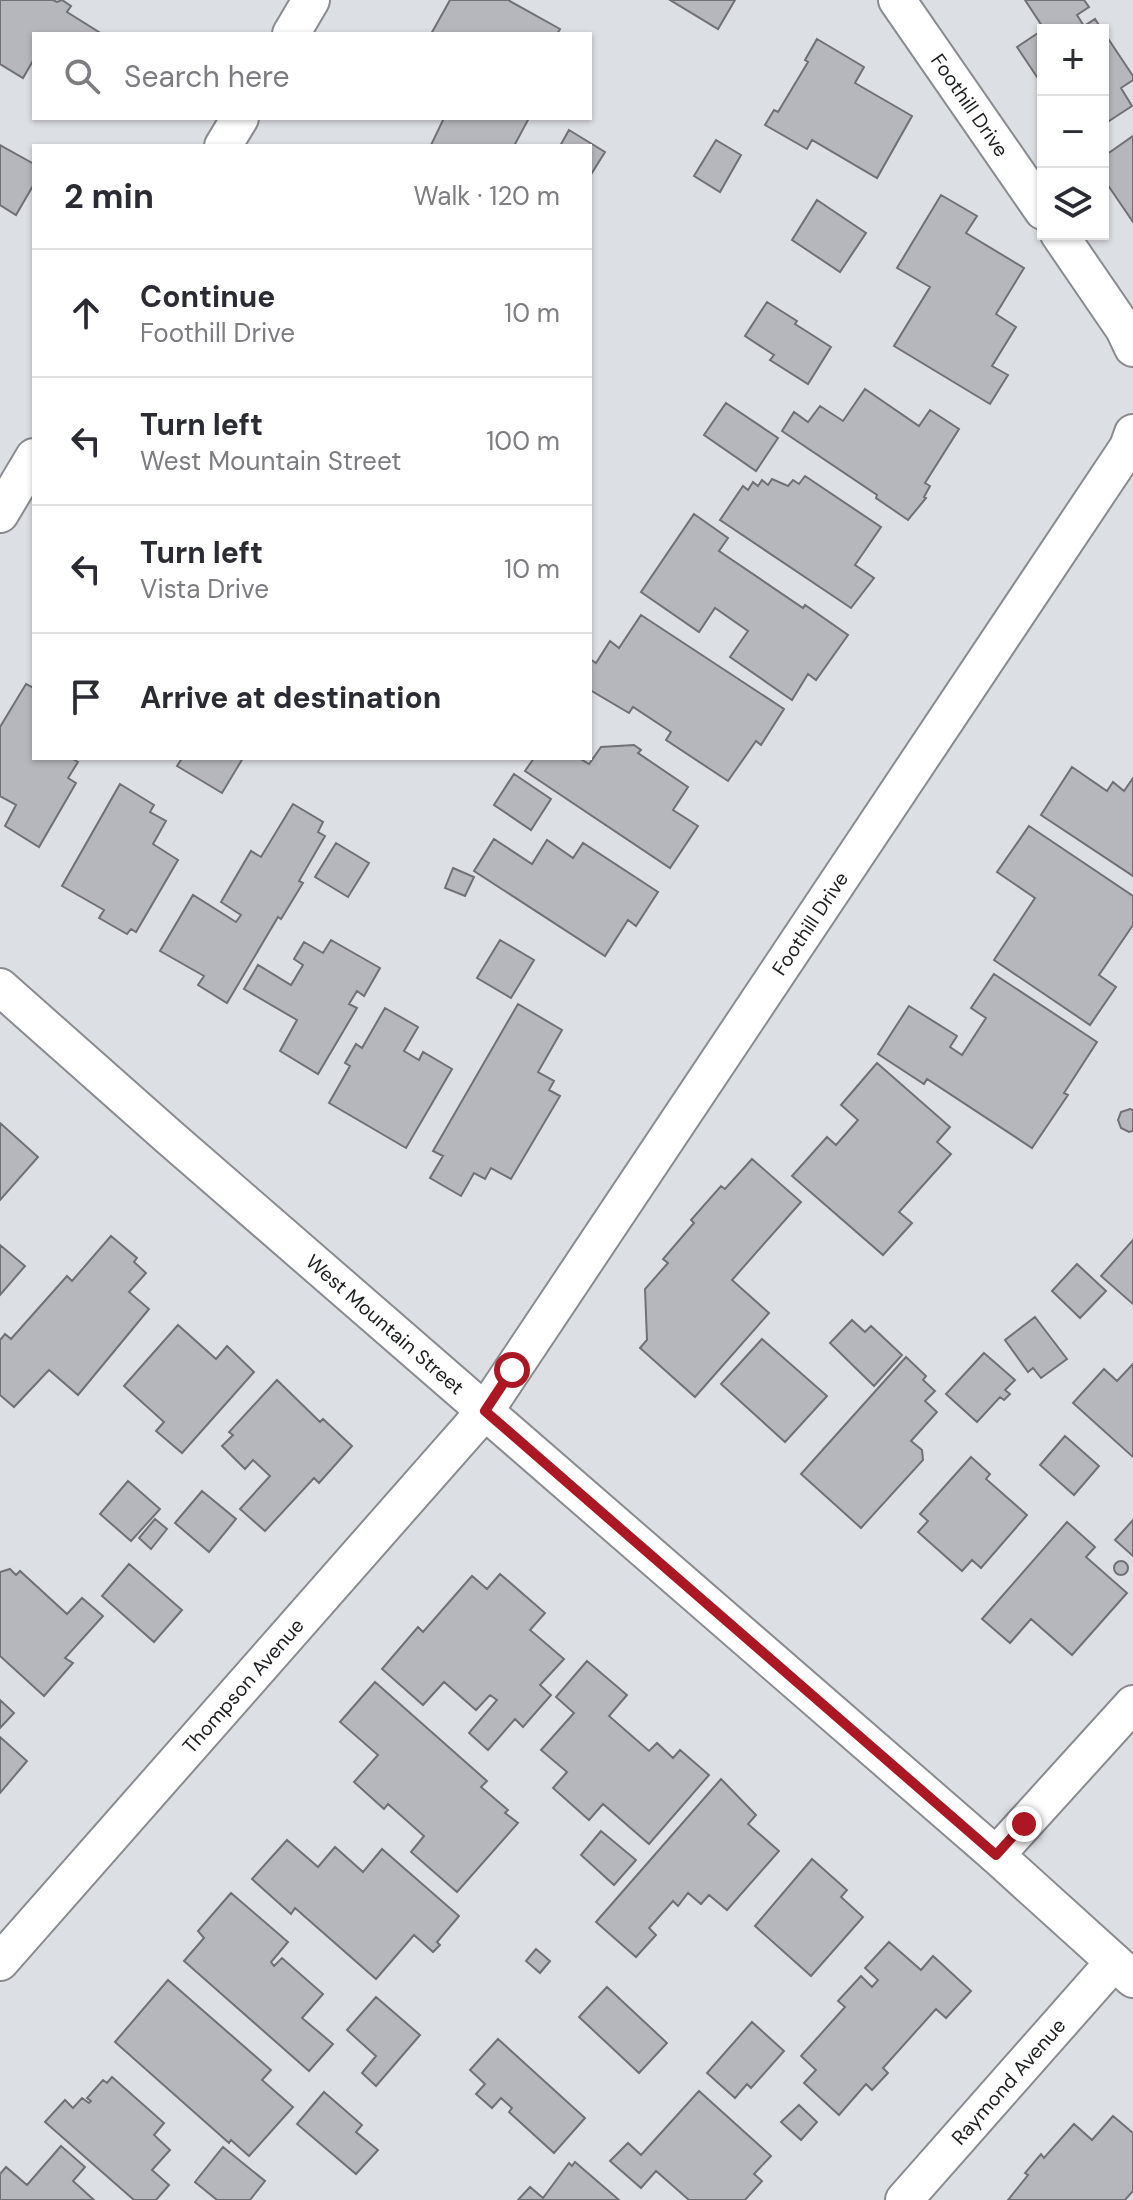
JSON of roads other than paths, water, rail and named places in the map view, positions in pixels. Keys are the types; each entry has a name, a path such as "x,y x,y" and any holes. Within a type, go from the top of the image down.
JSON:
{"street":[{"path":"292,32 311,0"},
{"name":"Foothill Drive","path":"897,0 1037,202"},
{"path":"224,144 239,120"},
{"path":"1063,240 1124,329 1133,348"},
{"name":"Foothill Drive","path":"485,1411 1128,447 1133,433"},
{"path":"0,514 32,460"},
{"name":"West Mountain Street","path":"0,987 996,1855 1124,1971"},
{"name":"Thompson Avenue","path":"0,1962 485,1411"},
{"path":"996,1855 1133,1704"},
{"name":"Raymond Avenue","path":"904,2200 1124,1971"}]}
